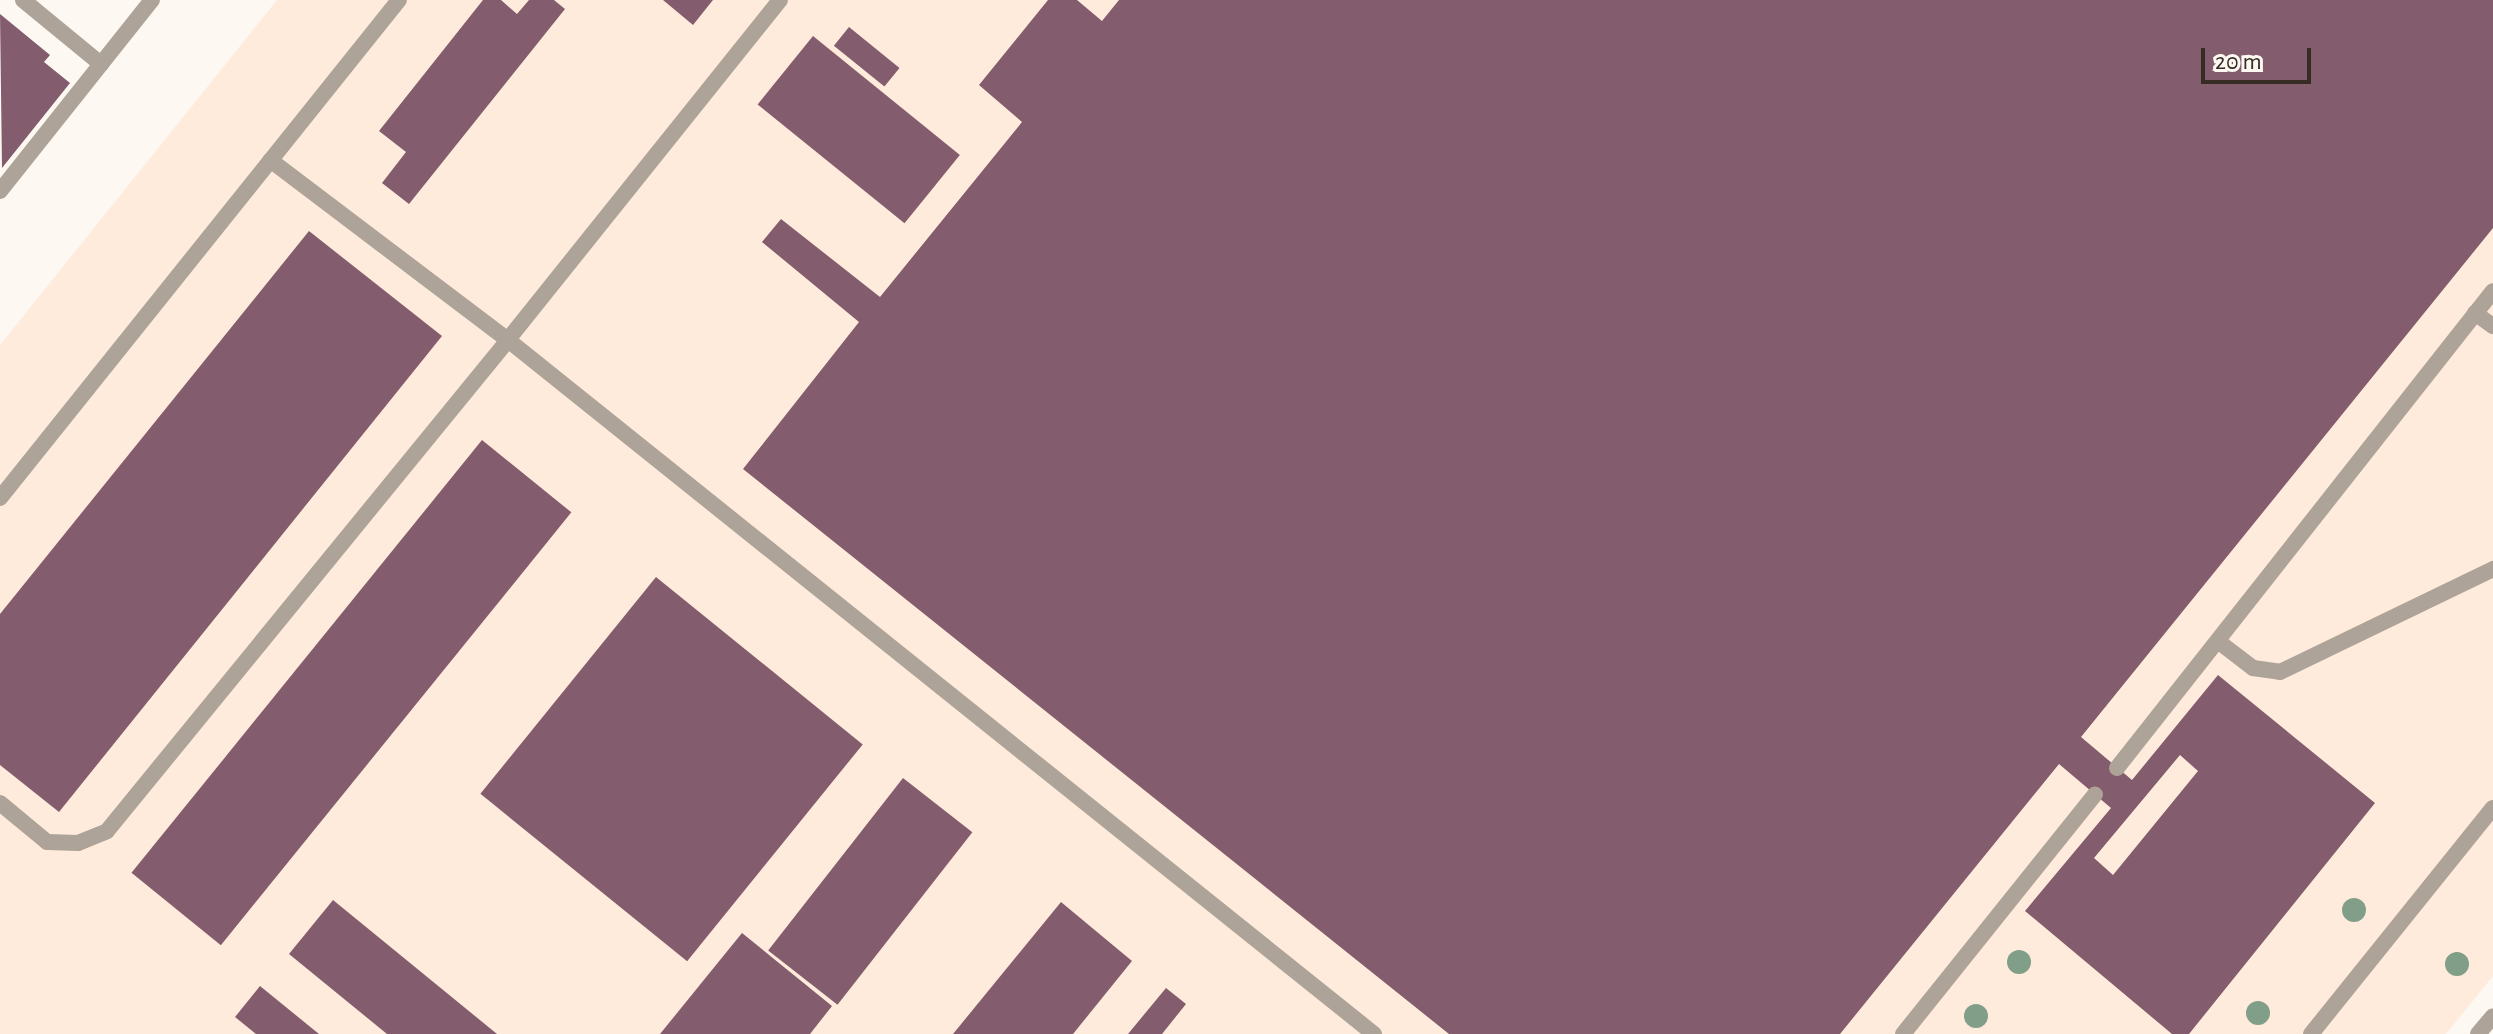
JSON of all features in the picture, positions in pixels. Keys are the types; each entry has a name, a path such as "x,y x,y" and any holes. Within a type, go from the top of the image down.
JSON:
{"lane":[{"path":"23,0 101,64"},
{"path":"0,191 152,0"},
{"path":"0,498 399,0"},
{"path":"0,803 47,842 78,843 107,831 508,340 780,0"},
{"path":"270,160 508,340 1374,1034"},
{"path":"2117,768 2493,291"},
{"path":"2475,313 2493,326"},
{"path":"2219,642 2253,668 2280,672 2493,569"},
{"path":"1903,1034 2095,794"},
{"path":"2311,1034 2493,808"},
{"path":"2478,1034 2493,1016"}],"shaded area":[{"path":"277,0 2493,0 2493,976 2446,1034 0,1034 0,345"}],"building":[{"path":"483,0 501,0 517,14 529,0 554,0 565,9 409,204 382,183 406,152 379,131"},
{"path":"663,0 713,0 693,25"},
{"path":"1048,0 1077,0 1102,21 1119,0 2493,0 2493,228 2081,737 2132,780 2218,675 2375,803 2189,1034 2172,1034 2025,911 2111,808 2059,764 1840,1034 1449,1034 743,469 859,322 762,242 781,219 880,297 1022,122 979,85","holes":["2180,755 2198,771 2113,875 2094,858"]},
{"path":"0,14 50,55 44,62 70,83 2,168"},
{"path":"849,27 900,68 884,87 834,46"},
{"path":"813,36 960,155 905,223 758,104"},
{"path":"309,231 442,336 59,812 0,765 0,614"},
{"path":"482,440 571,512 221,945 131,873"},
{"path":"656,577 863,744 687,961 480,794"},
{"path":"903,778 972,832 838,1005 768,951"},
{"path":"333,900 497,1034 387,1034 289,954"},
{"path":"1061,902 1132,961 1073,1034 953,1034"},
{"path":"742,933 832,1006 810,1034 660,1034"},
{"path":"260,986 319,1034 256,1034 235,1017"},
{"path":"1166,988 1186,1004 1162,1034 1128,1034"}]}
